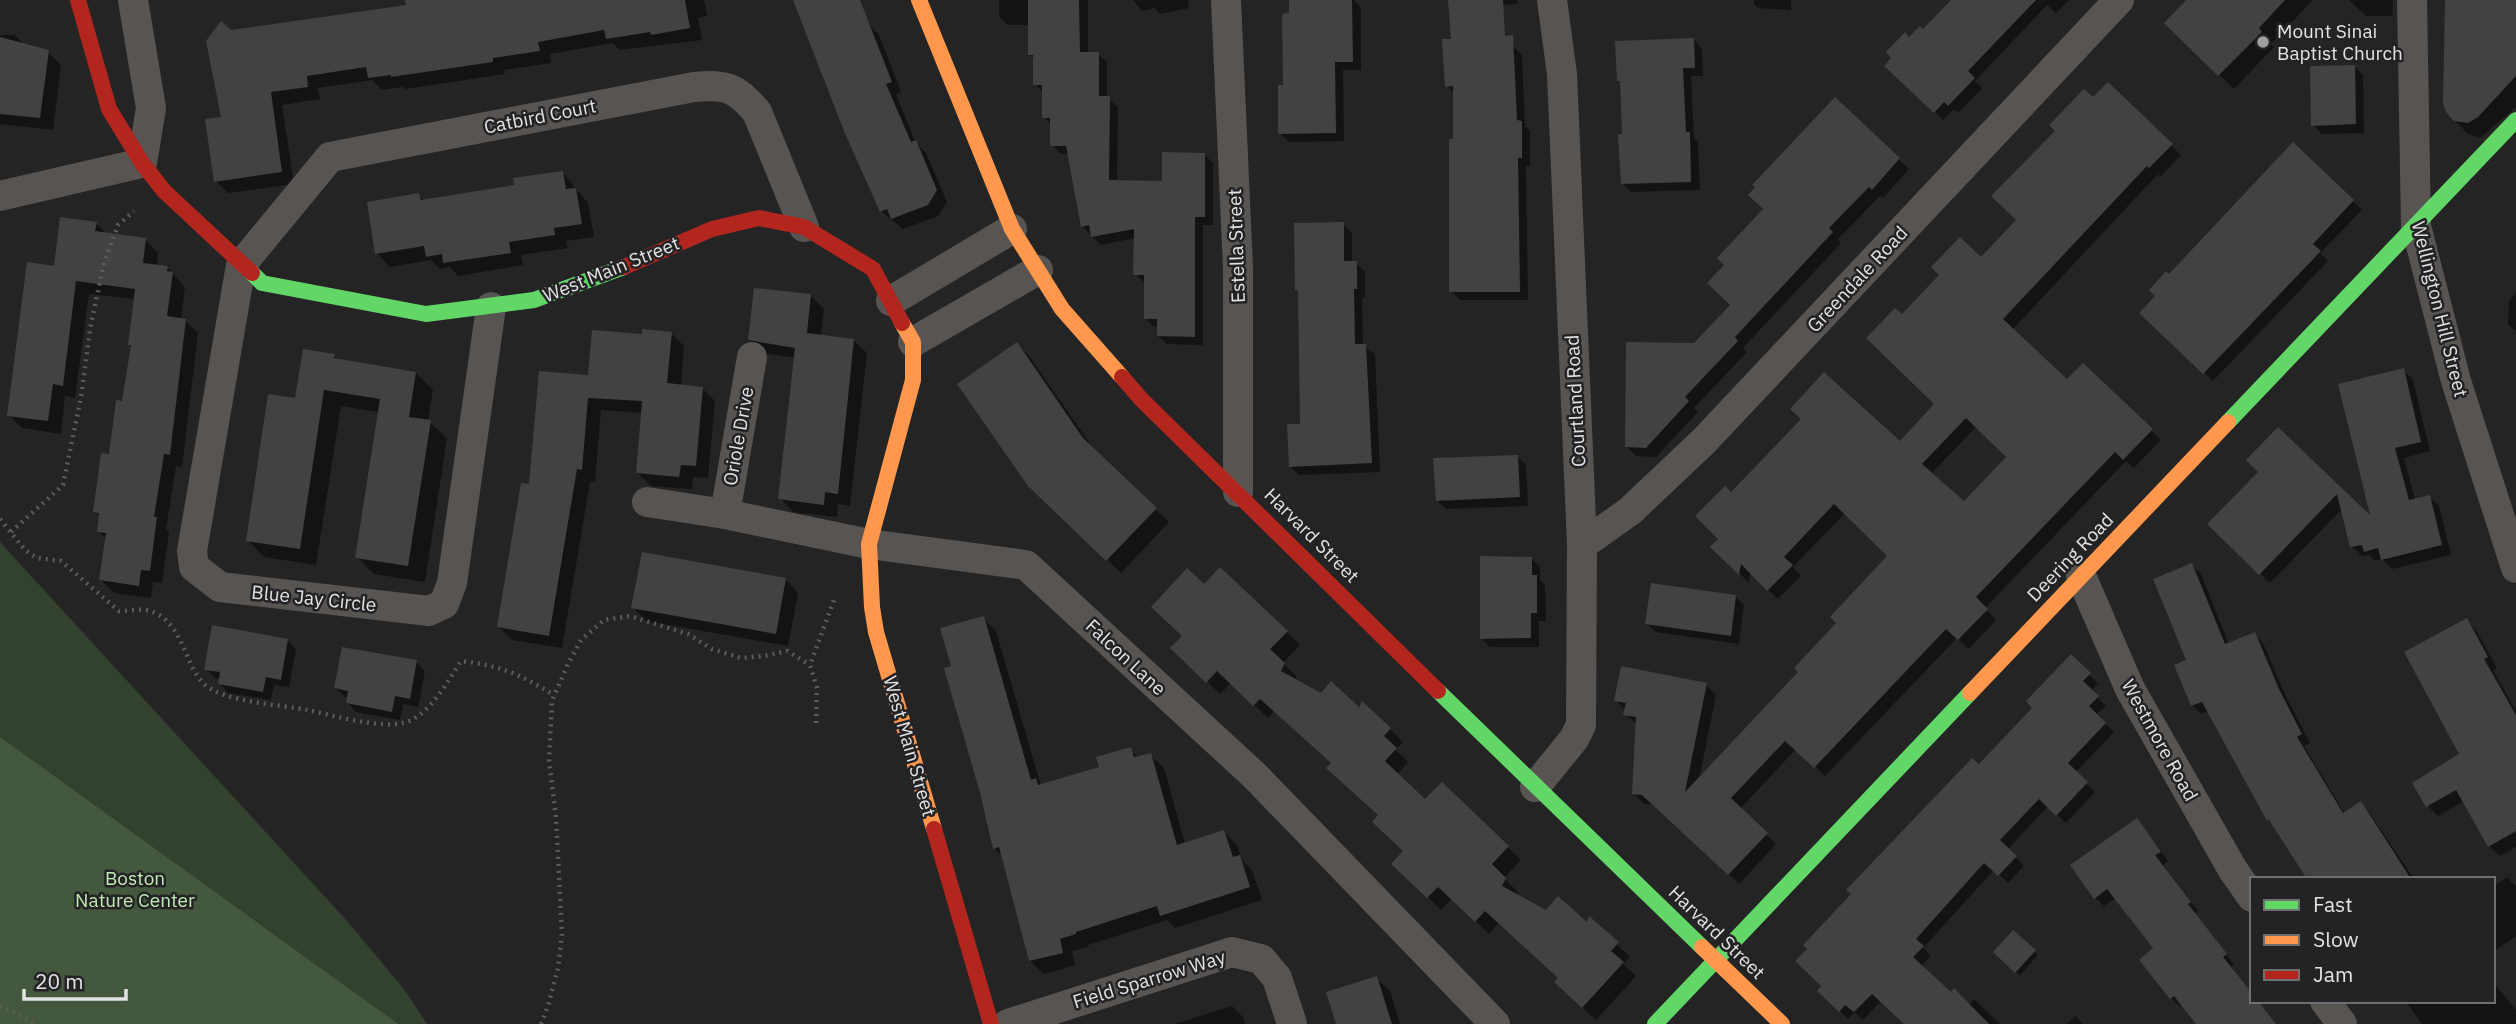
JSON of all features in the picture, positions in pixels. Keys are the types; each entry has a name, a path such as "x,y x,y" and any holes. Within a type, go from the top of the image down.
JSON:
{"street":[{"name":"West Main Street","path":"78,0 109,109 142,163 164,191 262,284 426,314 491,307 534,300 598,278 712,229 759,218 804,227 873,270 913,341 914,380 869,544 872,607 876,632 991,1024"},
{"path":"0,196 142,163 151,108 133,0"},
{"name":"Harvard Street","path":"919,0 1012,229 1062,309 1141,399 1782,1024"},
{"name":"Estella Street","path":"1226,0 1238,268 1238,492"},
{"name":"Courtland Road","path":"1535,786 1574,739 1581,725 1582,545 1562,74 1552,0"},
{"name":"Greendale Road","path":"1582,545 1630,511 1704,441 2119,0"},
{"name":"Wellington Hill Street","path":"2412,0 2416,226 2456,382 2516,566"},
{"name":"Catbird Court","path":"241,265 330,157 708,86 725,86 747,101 757,112 804,227"},
{"name":"Deering Road","path":"1655,1024 2516,120"},
{"path":"891,301 1012,229"},
{"name":"Blue Jay Circle","path":"241,265 192,551 194,567 220,587 429,611 444,604 452,583 491,307"},
{"path":"913,341 1038,270"},
{"name":"Oriole Drive","path":"725,514 751,357"},
{"name":"Falcon Lane","path":"648,502 725,514 869,544 1026,565 1255,776 1495,1024"},
{"name":"Westmore Road","path":"2081,576 2130,689 2233,870 2250,894"},
{"name":"Field Sparrow Way","path":"1008,1024 1232,952 1261,959 1269,968 1277,978 1292,1024"},
{"path":"2326,1003 2342,1024"}],"path":[{"path":"11,532 63,485 104,263 118,225 164,191"},
{"path":"0,519 25,550 37,558 61,561 120,611 147,610 169,622 194,669 206,685 234,697 372,723 403,723 419,715 435,699 461,662 494,665 524,677 554,695"},
{"path":"816,723 817,688 810,665 834,600"},
{"path":"541,1024 558,968 562,934 556,817 549,761 554,695 581,640 604,621 631,616 688,634 712,649 741,658 787,651 810,665"},
{"path":"0,1006 37,1024"}],"green space":[{"name":"Boston Nature Center","path":"0,542 348,922 404,989 427,1024 0,1024"},
{"path":"0,737 398,1024 0,1024"}],"building":[{"path":"405,0 685,0 690,28 606,39 604,30 538,42 540,51 493,58 493,62 391,77 368,78 366,67 307,76 308,87 271,92 282,172 214,182 205,119 221,117 206,41 221,21 231,30 406,5"},
{"path":"793,0 860,0 892,82 886,84 911,142 916,140 937,190 928,205 891,219 887,209 880,212 844,131"},
{"path":"1028,0 1079,0 1080,52 1099,52 1099,96 1110,96 1109,180 1162,181 1162,152 1205,153 1205,217 1195,217 1195,337 1157,336 1157,319 1144,319 1144,275 1133,275 1134,229 1091,237 1089,225 1081,227 1066,146 1050,146 1050,118 1042,118 1042,85 1033,85 1033,55 1028,55"},
{"path":"1289,0 1352,0 1353,62 1335,62 1336,133 1278,134 1278,85 1283,85 1282,14 1289,13"},
{"path":"1448,0 1503,0 1505,36 1513,35 1517,120 1522,121 1522,158 1518,158 1520,292 1449,292 1449,139 1453,139 1453,86 1445,87 1442,39 1451,39"},
{"path":"1951,0 2036,0 1968,71 1975,78 1948,106 1944,102 1934,113 1884,66 1891,58 1886,52 1905,32 1909,37 1920,26 1923,29"},
{"path":"2186,0 2285,0 2259,28 2262,32 2218,76 2164,23"},
{"path":"2445,0 2516,0 2516,76 2478,117 2468,123 2454,121 2443,104"},
{"path":"0,37 49,50 40,118 0,114"},
{"path":"1694,38 1695,68 1683,68 1686,132 1690,132 1691,182 1621,184 1618,134 1622,134 1620,81 1617,81 1615,41"},
{"path":"2355,65 2356,124 2311,126 2310,66"},
{"path":"2108,82 2173,144 2149,168 2147,166 2003,319 2067,379 2083,363 2153,429 2123,460 2115,452 1976,597 1988,609 1958,640 1946,629 1814,768 1785,741 1731,798 1768,833 1728,875 1642,795 1632,794 1636,717 1623,715 1626,703 1614,701 1621,666 1707,683 1685,792 1798,672 1794,668 1836,623 1830,617 1887,556 1834,504 1784,557 1793,565 1767,591 1741,564 1739,575 1710,547 1718,539 1695,516 1725,486 1731,492 1801,419 1790,409 1824,372 1900,441 1934,404 1866,338 1895,308 1902,314 1939,275 1931,267 1960,237 1981,257 2016,220 1991,196 2055,131 2049,125 2084,89 2093,97","holes":["1966,418 2006,457 1964,501 1922,464"]},
{"path":"1835,97 1900,158 1872,190 1869,187 1829,228 1833,232 1735,337 1738,341 1685,397 1689,401 1646,448 1625,447 1626,342 1694,343 1730,305 1707,283 1724,265 1717,258 1763,209 1748,195 1755,187 1752,185"},
{"path":"2293,142 2354,200 2313,244 2321,251 2203,374 2139,313 2155,296 2149,290 2166,271 2169,274"},
{"path":"563,171 566,189 576,188 582,224 554,228 555,235 509,242 511,253 443,263 442,254 426,257 424,246 375,254 367,202 419,193 421,200 514,185 513,178"},
{"path":"60,217 97,222 95,231 146,238 143,263 168,266 167,271 173,272 167,316 186,319 170,455 164,454 154,517 157,517 150,571 141,570 139,586 99,580 106,533 97,532 99,513 93,512 101,453 109,454 116,400 122,401 131,345 128,345 135,289 76,281 63,386 53,384 48,421 7,416 27,262 54,266"},
{"path":"1344,222 1344,261 1357,261 1357,289 1354,289 1355,344 1366,344 1372,463 1289,467 1287,424 1300,424 1294,223"},
{"path":"754,288 811,294 807,333 854,339 838,494 825,492 824,505 778,499 795,348 748,340"},
{"path":"642,329 672,332 667,383 703,387 696,466 681,465 679,477 636,473 642,401 588,398 582,470 577,469 549,636 497,627 521,483 529,484 539,371 588,375 592,330 642,334"},
{"path":"1017,342 1083,438 1157,508 1106,561 1028,486 957,384"},
{"path":"303,349 335,354 334,358 416,372 409,417 431,420 408,566 355,558 380,399 324,390 300,549 246,541 268,394 295,398"},
{"path":"2404,368 2421,442 2395,448 2409,500 2430,495 2442,545 2381,560 2378,548 2364,552 2362,545 2350,547 2337,494 2259,575 2207,524 2258,472 2246,460 2278,427 2370,515 2338,384"},
{"path":"1518,455 1520,497 1436,501 1433,458"},
{"path":"642,552 786,578 776,634 631,608"},
{"path":"1480,556 1532,557 1532,575 1537,575 1537,613 1531,613 1531,638 1480,639"},
{"path":"2192,563 2225,644 2255,632 2302,734 2297,737 2343,813 2361,801 2410,877 2306,877 2269,820 2267,821 2202,702 2191,706 2174,665 2186,660 2153,579"},
{"path":"1220,567 1288,631 1270,649 1285,663 1281,671 1321,693 1331,681 1359,707 1362,701 1391,728 1384,736 1397,748 1385,761 1425,799 1442,782 1509,846 1492,864 1506,878 1502,886 1546,910 1558,896 1587,922 1589,916 1619,942 1611,951 1624,962 1582,1008 1554,982 1558,978 1485,911 1475,922 1438,887 1427,898 1391,864 1403,851 1372,822 1378,815 1326,768 1331,763 1260,699 1253,706 1217,671 1206,683 1170,648 1182,636 1151,607 1187,568 1204,584"},
{"path":"1651,583 1736,595 1731,636 1645,624"},
{"path":"984,616 1031,780 1036,778 1038,785 1099,767 1096,757 1131,747 1134,757 1151,753 1177,845 1224,830 1233,857 1240,855 1250,887 1160,916 1157,906 1076,932 1060,939 1063,953 1029,961 999,847 993,849 944,668 951,666 940,628"},
{"path":"2467,618 2488,657 2484,659 2516,715 2516,831 2488,847 2456,790 2426,807 2412,783 2459,754 2404,652"},
{"path":"212,625 288,639 281,680 266,677 263,692 218,684 220,672 204,670"},
{"path":"342,647 417,660 410,699 395,696 392,712 346,703 348,691 334,688"},
{"path":"2071,654 2091,673 2083,681 2099,696 2089,706 2106,723 2068,763 2088,782 2056,816 2039,799 2000,840 2017,856 1998,876 1984,863 1916,939 1924,946 1913,957 1951,992 1954,988 1989,1024 1904,1024 1872,994 1854,1012 1845,1005 1839,1012 1817,991 1821,986 1795,961 1807,949 1803,945 1851,894 1846,890 1972,758 1979,764 2032,708 2026,701"},
{"path":"2137,818 2161,852 2155,855 2191,902 2188,904 2227,954 2223,957 2250,991 2250,1003 2260,1003 2276,1024 2196,1024 2174,996 2170,999 2139,960 2153,948 2107,889 2094,899 2070,865"},
{"path":"2013,930 2036,950 2015,973 1993,952"},
{"path":"1377,976 1392,1024 1336,1024 1326,992"}],"traffic: fast":[{"path":"2228,422 2516,120"},
{"path":"252,273 262,283 426,314 534,300 624,267"},
{"path":"1438,691 1702,947"},
{"path":"1655,1024 1970,693"}],"traffic: slow":[{"path":"919,0 1012,229 1062,309 1122,377"},
{"path":"902,323 913,342 913,380 869,544 872,607 876,632 934,829"},
{"path":"1970,693 2228,422"},
{"path":"1702,947 1782,1024"}],"traffic: jam":[{"path":"78,0 109,109 142,163 164,191 252,273"},
{"path":"624,267 712,229 759,218 804,227 873,269 902,323"},
{"path":"1122,377 1141,399 1438,691"},
{"path":"934,829 991,1024"}],"place":[{"name":"Mount Sinai Baptist Church","path":"2263,42"}]}
